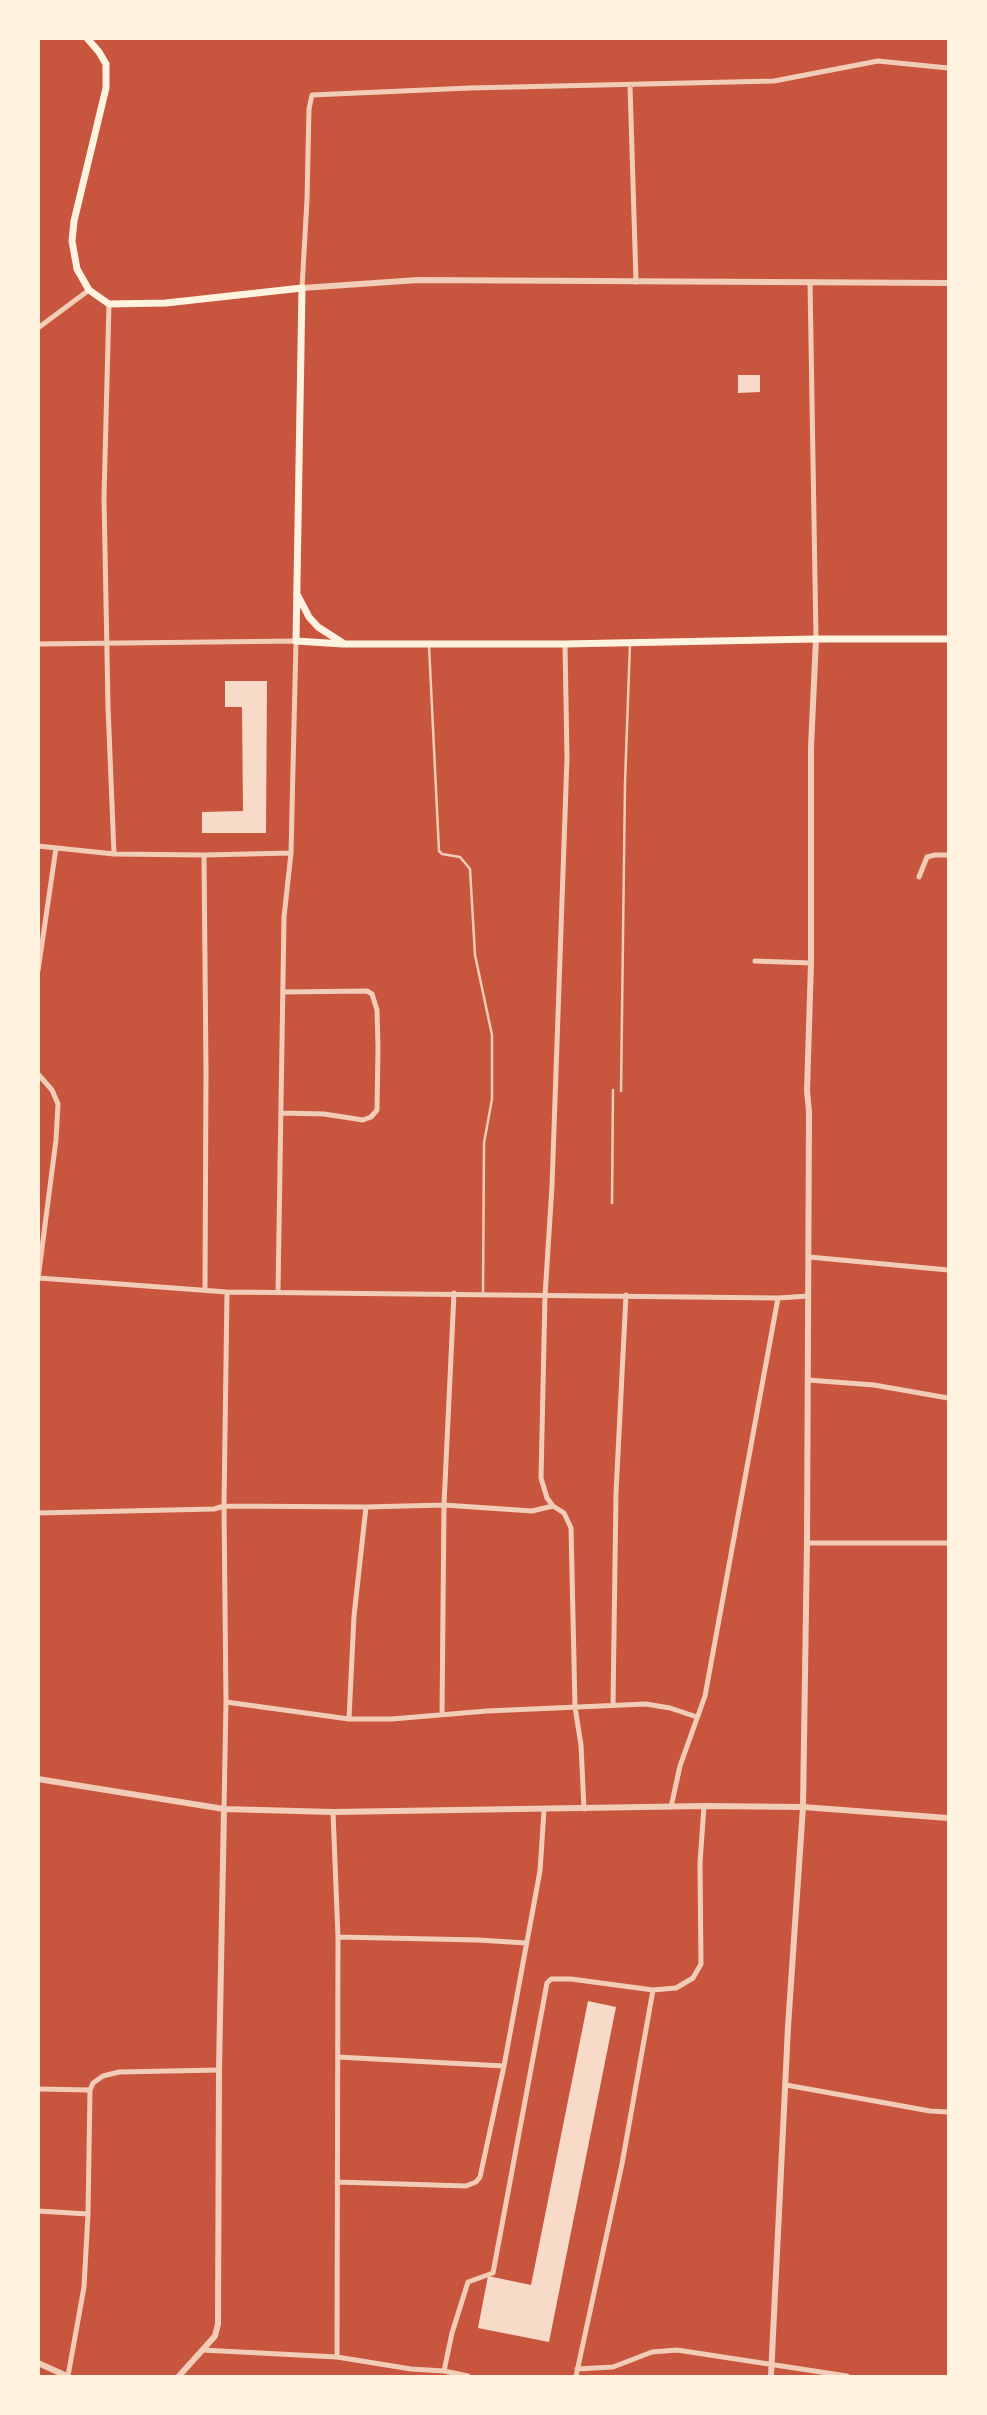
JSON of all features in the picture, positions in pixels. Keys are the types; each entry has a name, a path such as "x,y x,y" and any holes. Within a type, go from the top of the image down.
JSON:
{"main road":[{"path":"88,38 106,64 106,88 74,221 72,241 77,269 89,290 110,304 166,303 302,288 296,640 343,644 565,644 948,639"},
{"path":"296,592 318,628 343,644"}],"street":[{"path":"948,68 878,61 774,81 312,95 309,109 302,288 418,280 948,283"},
{"path":"631,85 636,282"},
{"path":"771,2376 803,1807 809,1257 807,1091 811,963 811,747 816,639 810,282"},
{"path":"38,328 89,290"},
{"path":"110,304 104,497 114,854"},
{"path":"38,644 296,640 291,853 284,917 278,1292"},
{"path":"565,644 567,758 552,1186 545,1296 541,1478 547,1498 564,1513 571,1528 575,1707 581,1745 584,1809"},
{"path":"38,846 114,854 291,853"},
{"path":"38,971 56,848"},
{"path":"204,855 205,1289"},
{"path":"919,877 928,858 948,855"},
{"path":"755,961 811,963"},
{"path":"281,1113 324,1114 363,1120 371,1117 377,1110 377,1010 372,994 283,992"},
{"path":"38,1074 52,1090 58,1104 39,1279 227,1292 808,1296"},
{"path":"809,1257 948,1270"},
{"path":"179,2376 215,2336 218,2324 219,2070 226,1702 224,1506 227,1292"},
{"path":"442,1715 444,1505 454,1293"},
{"path":"613,1705 616,1493 626,1295"},
{"path":"671,1807 680,1766 705,1696 778,1297"},
{"path":"808,1380 874,1385 948,1398"},
{"path":"38,1513 201,1509 224,1506 444,1505 532,1511 553,1506"},
{"path":"349,1719 354,1616 366,1507"},
{"path":"807,1543 948,1544"},
{"path":"226,1702 349,1719 392,1719 646,1704 697,1717"},
{"path":"38,1779 224,1809 333,1812 803,1807 948,1818"},
{"path":"444,2371 452,2333 468,2282 493,2273 547,1983 551,1979 571,1979 653,1990 677,1988 693,1978 701,1964 700,1863 705,1806"},
{"path":"337,2182 466,2186 476,2182 483,2173 540,1871 544,1810"},
{"path":"333,1812 338,1937 337,2357"},
{"path":"338,1937 526,1943"},
{"path":"576,2376 622,2164 653,1990"},
{"path":"338,2057 504,2066"},
{"path":"38,2363 68,2376 84,2287 90,2090 93,2083 103,2076 119,2072 219,2070"},
{"path":"786,2085 948,2112"},
{"path":"38,2090 90,2090"},
{"path":"38,2211 88,2214"},
{"path":"202,2350 337,2357 468,2376"},
{"path":"577,2369 613,2367 652,2352 677,2350 847,2376"}],"lane":[{"path":"621,1091 625,783 630,642"},
{"path":"429,643 439,850 442,854 460,857 470,869 475,955 492,1035 492,1099 484,1143 483,1294"},
{"path":"612,1203 613,1090"}],"building":[{"path":"738,375 760,375 760,392 738,393"},
{"path":"225,681 267,681 266,833 202,833 202,812 243,811 242,707 225,707"},
{"path":"588,2001 616,2007 549,2342 478,2328 488,2276 531,2285"}]}
